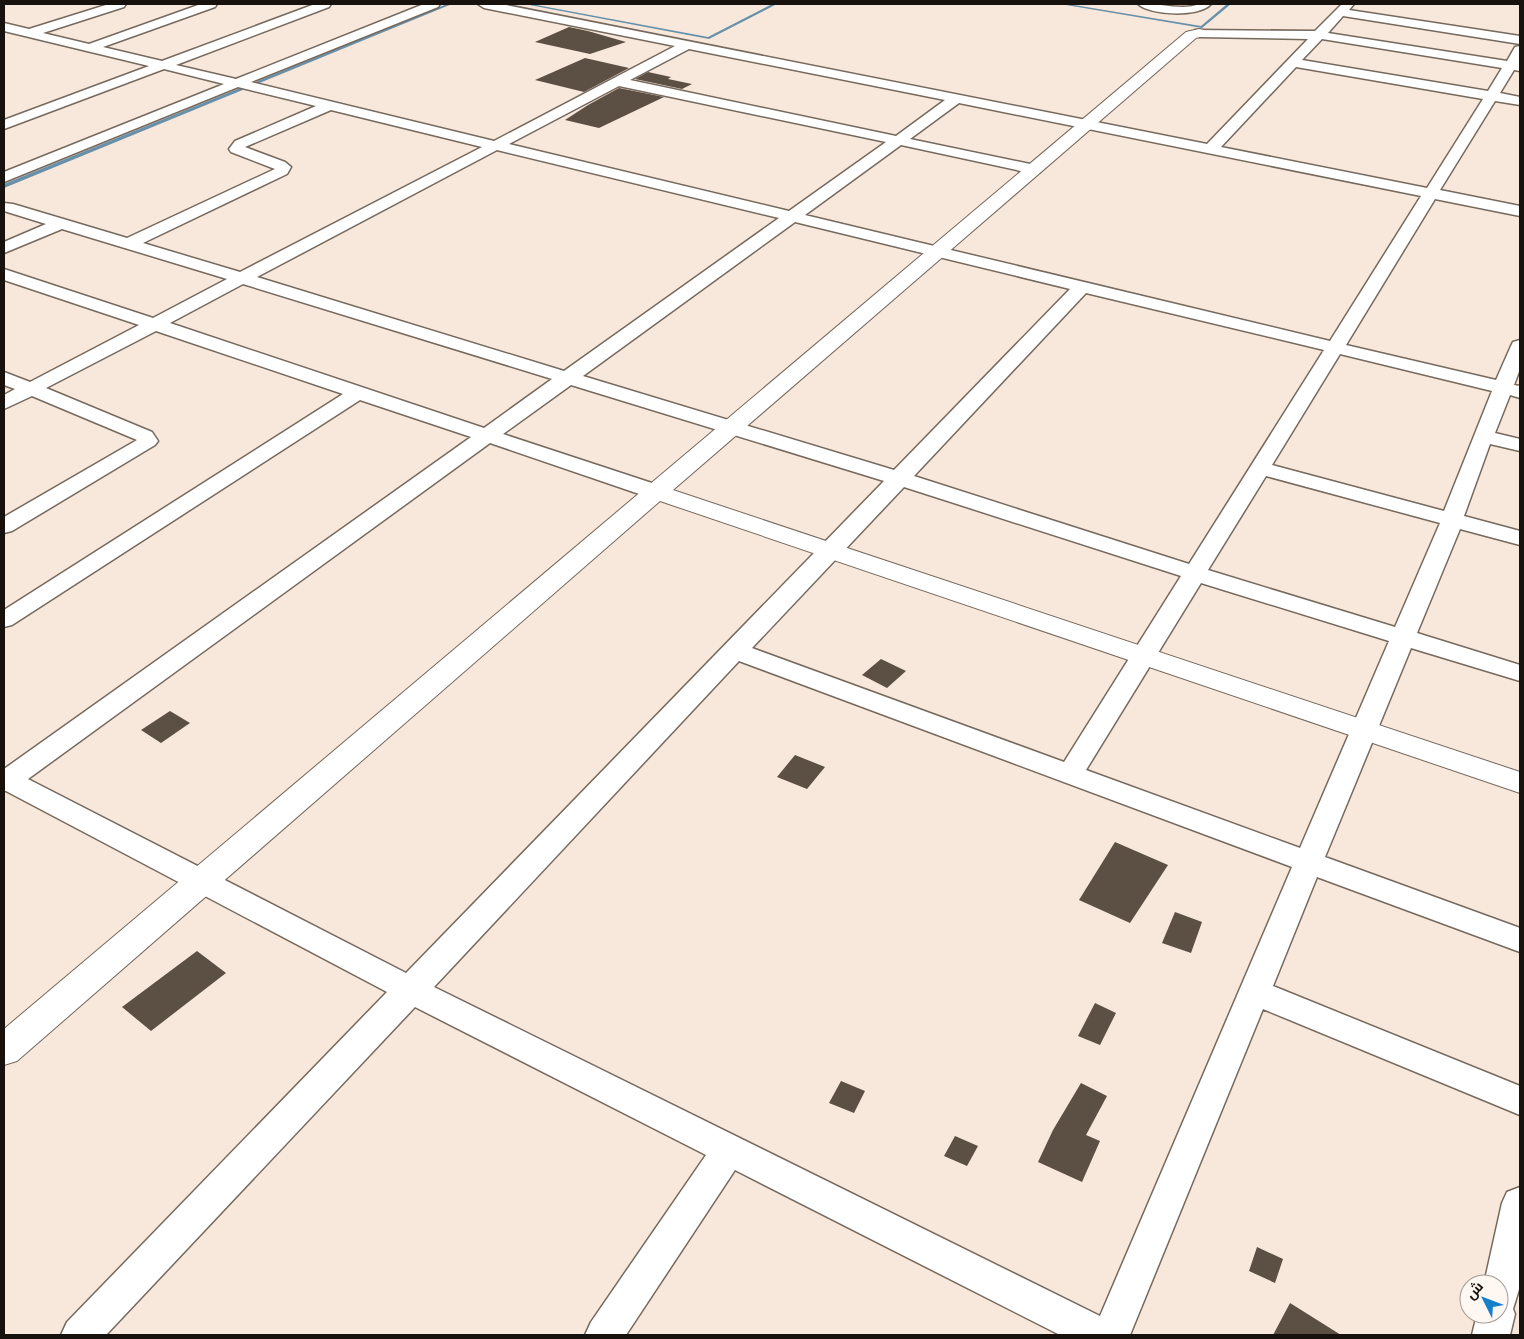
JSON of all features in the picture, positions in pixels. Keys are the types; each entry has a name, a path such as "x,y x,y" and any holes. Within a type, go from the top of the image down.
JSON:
{"street":[{"path":"4,42 120,4"},
{"path":"89,48 211,4"},
{"path":"4,125 325,4"},
{"path":"4,177 434,4"},
{"path":"484,4 1520,211"},
{"path":"1144,4 1193,11 1205,4"},
{"path":"1210,150 1345,8 1520,40"},
{"path":"4,27 1511,389"},
{"path":"4,1050 1191,35 1199,33 1319,34 1517,61 1492,96 1429,194 1194,574 1141,656 1070,774"},
{"path":"4,403 687,45"},
{"path":"1292,62 1520,101"},
{"path":"618,82 1035,169"},
{"path":"956,99 5,780 411,990 1099,1335"},
{"path":"128,244 282,171 283,167 280,165 236,149 240,144 328,106"},
{"path":"6,207 900,478 1194,574 1520,673"},
{"path":"4,248 62,223"},
{"path":"4,274 1520,783"},
{"path":"80,1335 1083,286"},
{"path":"1111,1335 1452,520 1483,436 1511,389 1520,346"},
{"path":"4,378 145,436 148,441 4,526"},
{"path":"4,620 359,392"},
{"path":"1483,436 1520,445"},
{"path":"1259,468 1520,538"},
{"path":"735,651 1520,940"},
{"path":"1255,992 1520,1101"},
{"path":"604,1335 728,1150"},
{"path":"1504,1274 1520,1203"}],"building":[{"path":"569,27 626,42 590,54 535,42"},
{"path":"585,58 629,68 584,92 535,80"},
{"path":"648,72 692,84 682,89 635,79"},
{"path":"619,88 664,97 599,128 565,120 588,105"},
{"path":"881,659 906,671 887,688 862,675"},
{"path":"170,711 190,723 161,743 141,730"},
{"path":"795,755 825,767 807,789 777,777"},
{"path":"1115,842 1168,865 1130,923 1079,900"},
{"path":"1175,912 1202,922 1191,953 1162,943"},
{"path":"197,951 226,973 151,1031 122,1007"},
{"path":"1095,1003 1116,1013 1100,1045 1078,1036"},
{"path":"841,1081 865,1091 854,1113 829,1103"},
{"path":"1081,1083 1107,1096 1086,1135 1100,1141 1082,1182 1038,1162 1053,1130"},
{"path":"955,1136 978,1146 967,1166 944,1156"},
{"path":"1257,1247 1283,1259 1275,1283 1249,1271"},
{"path":"1290,1303 1341,1335 1273,1335"}],"waterway":[{"path":"4,186 450,4"},
{"path":"526,4 709,38 775,4"},
{"path":"1062,4 1202,27 1229,4"}]}
